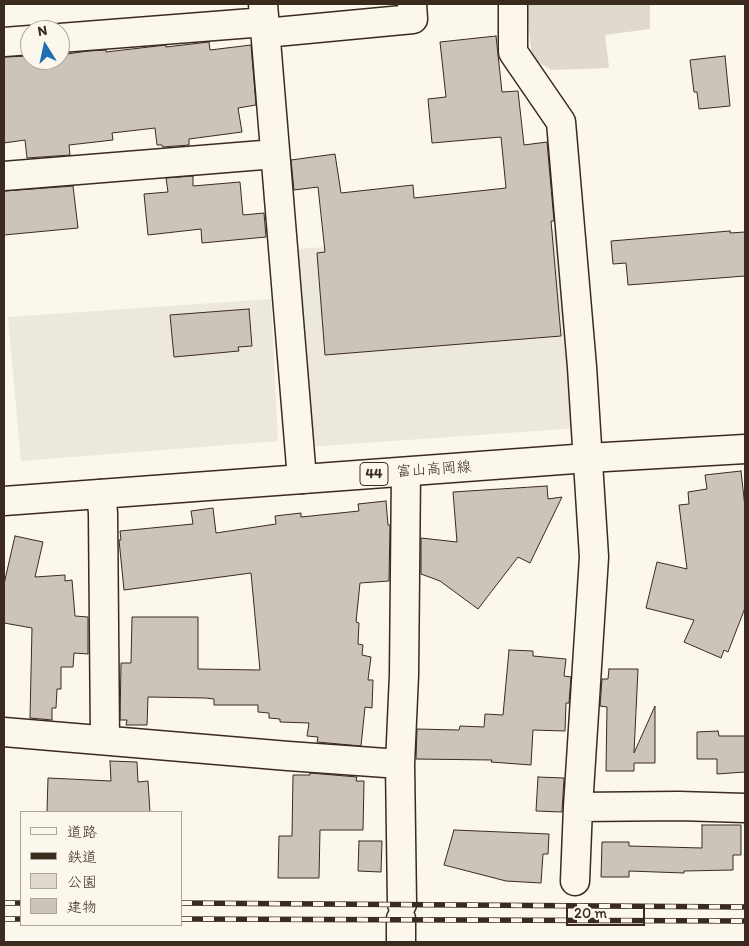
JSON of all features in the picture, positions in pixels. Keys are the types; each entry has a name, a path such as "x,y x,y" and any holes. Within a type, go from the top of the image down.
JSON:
{"street":[{"path":"70,37 264,20 412,18 412,4"},
{"path":"513,4 514,52 561,122 582,367 594,557 575,881"},
{"path":"264,20 302,479"},
{"path":"4,42 20,41"},
{"path":"4,176 275,154"},
{"name":"富山高岡線","path":"4,501 588,458 745,449"},
{"path":"401,922 400,764 404,675 406,472"},
{"path":"101,494 105,740"},
{"path":"4,732 400,764"},
{"path":"578,807 679,806 745,808"}],"shaded area":[{"path":"562,229 579,428 307,447 298,249"},
{"path":"271,299 278,441 21,461 8,317"}],"green space":[{"path":"526,4 650,4 650,29 605,35 609,68 551,70 532,58"}],"building":[{"path":"496,36 502,92 518,91 524,145 547,142 554,221 551,221 561,336 325,355 317,253 325,252 318,187 294,190 291,160 335,154 341,193 413,185 414,198 506,188 501,137 432,143 428,99 446,97 440,42"},
{"path":"209,42 210,50 251,45 256,105 238,108 242,132 189,139 189,145 163,147 162,145 157,145 155,128 112,133 113,140 69,145 70,155 27,158 25,140 4,143 4,57 20,56 20,70 70,70 70,54 106,50 106,52 166,45 166,47"},
{"path":"725,56 730,106 699,109 697,92 694,92 690,60"},
{"path":"193,176 193,186 240,182 243,215 264,213 266,237 202,243 201,229 148,235 144,194 168,192 166,178"},
{"path":"73,186 78,228 4,235 4,191"},
{"path":"730,231 730,233 745,232 745,276 628,285 626,263 613,264 611,241"},
{"path":"249,309 252,346 238,347 239,351 174,357 170,315"},
{"path":"741,471 745,507 745,608 728,652 724,650 721,658 684,642 694,620 646,608 657,562 687,569 679,505 689,504 688,492 707,489 705,475"},
{"path":"547,486 548,499 562,497 530,563 518,557 478,609 440,581 421,574 421,538 457,542 453,492"},
{"path":"386,501 388,525 390,525 389,581 360,583 356,622 359,623 358,644 363,645 362,655 371,657 368,680 373,680 372,708 365,707 361,746 317,742 318,737 307,736 309,723 280,722 280,719 269,718 269,713 258,712 258,705 214,705 214,699 206,698 148,697 147,725 126,725 127,720 120,720 121,663 131,663 132,617 198,617 198,669 260,670 251,573 124,590 119,540 121,540 120,531 193,524 191,511 213,508 216,533 276,524 275,516 301,513 301,517 359,511 358,504"},
{"path":"15,536 43,542 35,577 65,575 65,581 72,580 75,616 88,617 88,654 74,653 73,667 61,667 61,689 57,689 56,708 52,708 52,720 30,718 32,628 4,623 4,584"},
{"path":"509,650 533,651 533,656 566,659 564,676 571,677 569,703 566,703 565,731 533,730 531,765 491,762 492,760 416,759 417,729 459,730 460,726 484,727 485,714 503,715"},
{"path":"609,669 638,669 634,753 655,706 655,763 634,763 634,771 606,771 607,707 600,706 602,679 608,679"},
{"path":"718,731 719,736 745,736 745,772 717,774 717,759 697,759 697,732"},
{"path":"110,761 137,762 138,782 148,781 150,811 47,811 48,778 111,781"},
{"path":"310,773 357,777 356,781 364,781 363,830 320,830 319,878 278,878 279,836 292,836 293,775 310,775"},
{"path":"538,777 564,778 562,812 536,811"},
{"path":"702,825 741,825 741,855 733,855 733,870 684,871 684,873 629,871 629,877 601,877 602,842 629,842 629,846 702,848"},
{"path":"454,830 549,834 548,854 543,854 541,883 506,881 444,865"},
{"path":"359,841 382,841 381,872 358,871"}],"railway":[{"path":"4,903 20,903"},
{"path":"182,903 745,907"},
{"path":"4,919 20,919"},
{"path":"182,919 745,921"}]}
